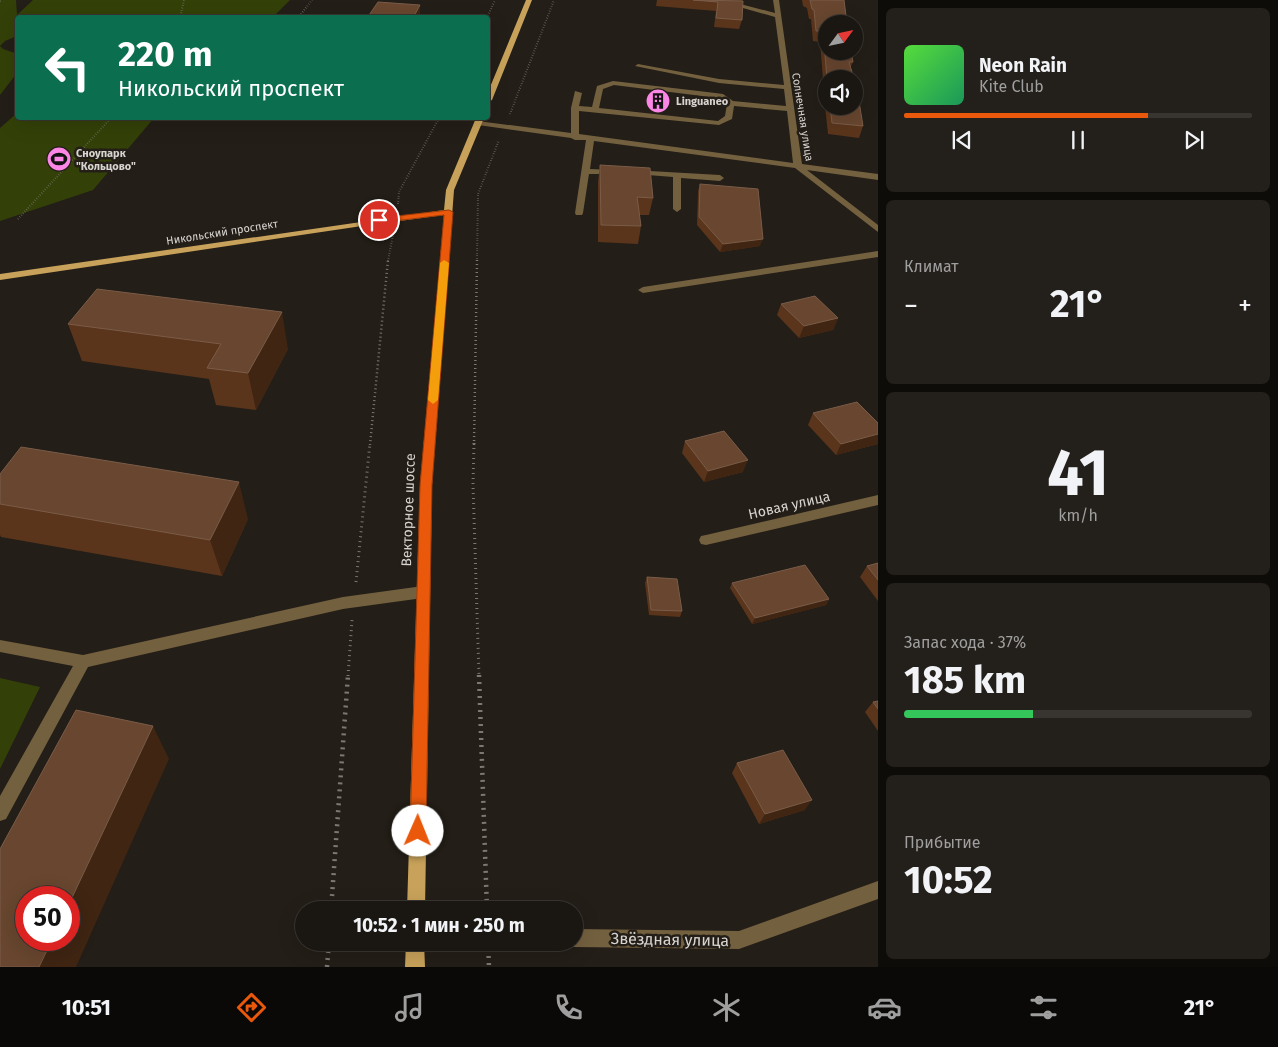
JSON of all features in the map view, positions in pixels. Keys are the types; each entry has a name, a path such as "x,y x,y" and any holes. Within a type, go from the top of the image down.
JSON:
{"main road":[{"path":"490,95 529,0"},
{"name":"Векторное шоссе","path":"416,901 426,485 450,190 479,120"},
{"name":"Никольский проспект","path":"0,277 396,218 449,212"},
{"path":"415,951 415,967"}],"street":[{"path":"718,0 776,15"},
{"name":"Солнечная улица","path":"776,0 776,15 798,167 878,229"},
{"path":"638,66 719,81 787,87"},
{"path":"595,110 600,88 613,83 707,94 725,98 731,102 790,108"},
{"path":"575,138 575,108 578,93"},
{"path":"575,108 719,123 729,117 731,102"},
{"path":"479,120 504,127 575,138 878,177"},
{"path":"579,213 590,140"},
{"path":"585,171 720,178"},
{"path":"677,175 677,209"},
{"path":"642,290 878,254"},
{"name":"Новая улица","path":"706,540 878,500"},
{"path":"0,646 83,662 354,602 423,592"},
{"path":"0,814 83,662"},
{"name":"Звёздная улица","path":"583,938 739,940 878,890"}],"path":[{"path":"181,15 184,0"},
{"path":"300,15 312,0"},
{"path":"488,15 495,0"},
{"path":"487,901 473,485 478,194 554,0"},
{"path":"18,219 109,120"},
{"path":"332,901 354,602 388,260 399,192 438,120"},
{"path":"327,967 328,951"},
{"path":"488,951 489,967"}],"green space":[{"path":"0,0 16,0 15,37 5,41 0,46"},
{"path":"33,0 290,0 275,15 17,15"},
{"path":"0,46 15,53 15,76 0,95"},
{"name":"Сноупарк \"Кольцово\"","path":"15,115 15,120 152,120 93,190 0,221 0,128"},
{"path":"0,678 40,687 0,769"}],"building":[{"path":"693,0 743,1 742,20 716,18 718,2"},
{"path":"810,0 844,0 846,15 818,15 818,31 816,31 814,10"},
{"path":"378,2 420,5 415,15 369,15"},
{"path":"825,60 853,60 853,62 849,62 851,70 826,70"},
{"path":"831,115 861,115 863,126 832,123"},
{"path":"600,165 650,168 653,198 637,197 641,226 601,225"},
{"path":"700,184 758,189 763,239 723,244 699,217"},
{"path":"97,289 282,312 248,373 207,368 221,344 68,324"},
{"path":"815,296 838,318 804,326 781,304"},
{"path":"857,402 878,423 878,434 841,444 813,413"},
{"path":"724,431 748,460 708,471 685,441"},
{"path":"21,447 239,482 210,540 0,504 0,474"},
{"path":"878,563 878,580 867,566"},
{"path":"805,565 829,599 755,618 732,583"},
{"path":"647,577 677,579 682,611 651,610"},
{"path":"878,701 878,709 873,702"},
{"path":"76,710 153,726 77,886 15,886 15,951 47,951 39,967 0,967 0,849"},
{"path":"783,750 812,800 765,814 737,763"}],"slow traffic":[{"path":"433,400 444,263"}],"place":[{"name":"Linguaneo","path":"658,101"},
{"name":"Сноупарк \"Кольцово\"","path":"59,159"}],"route":[{"path":"379,220 449,212 426,485 418,831"}]}
